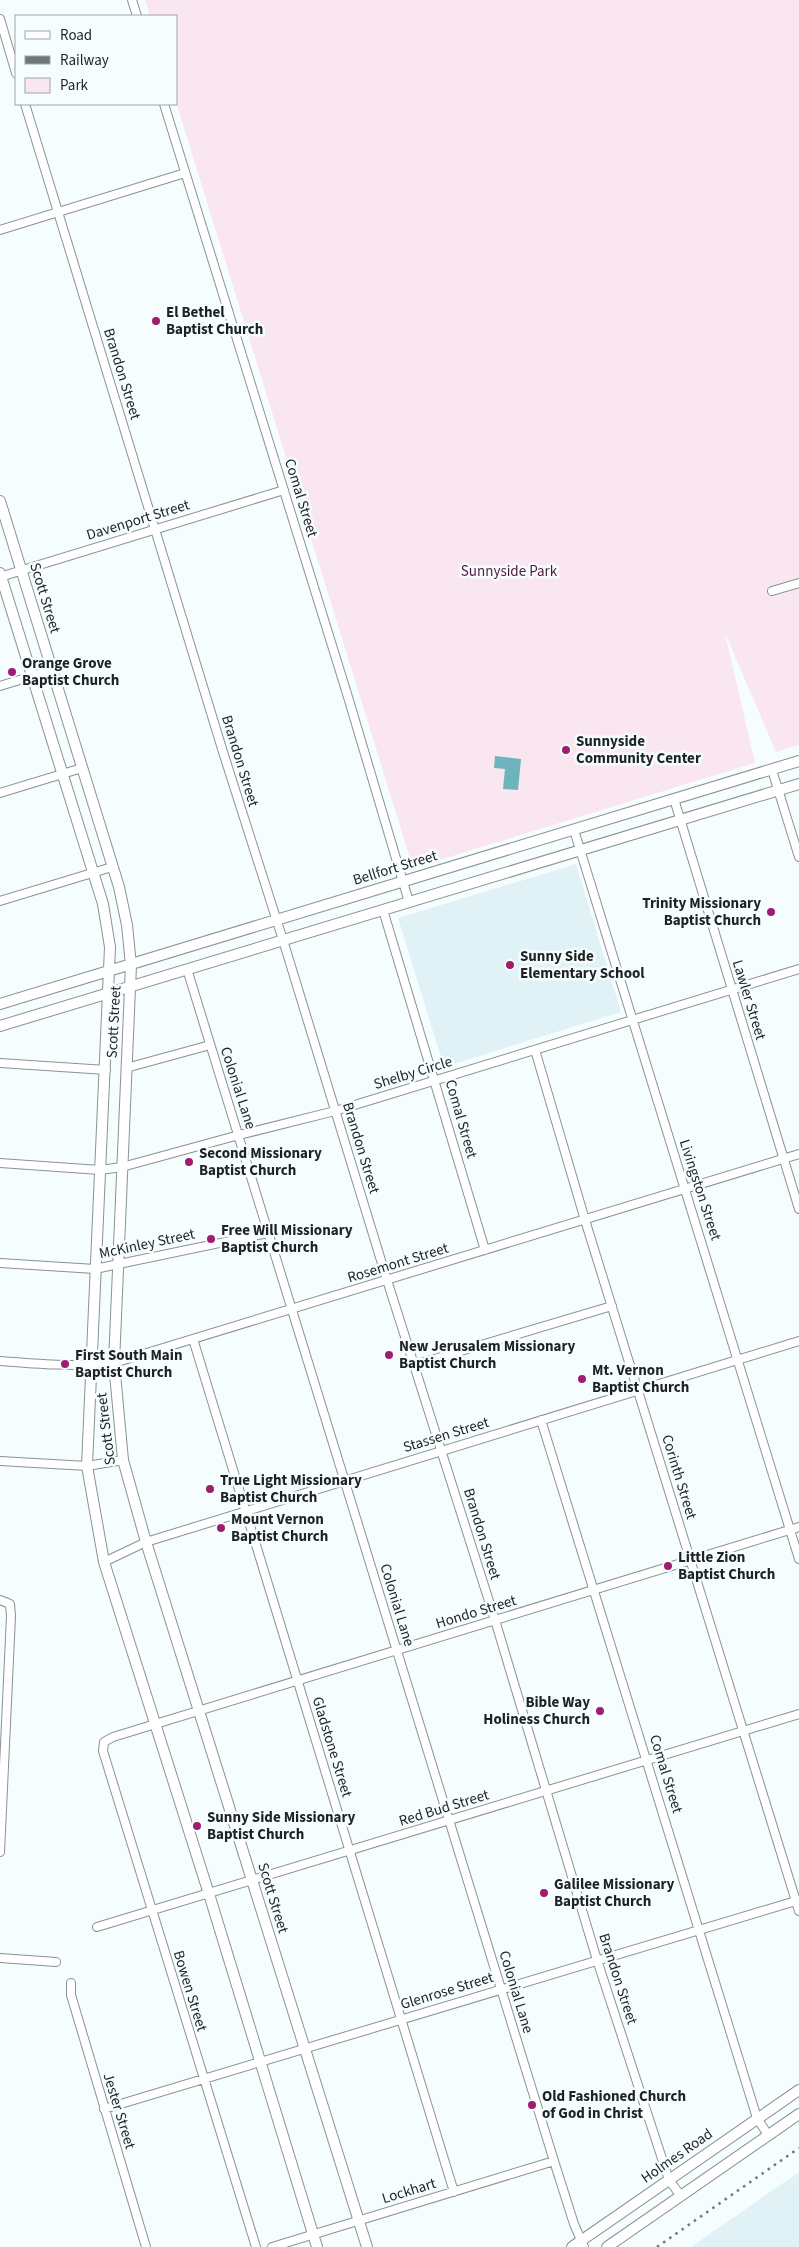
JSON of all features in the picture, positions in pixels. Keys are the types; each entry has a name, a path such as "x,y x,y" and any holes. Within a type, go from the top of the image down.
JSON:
{"main road":[{"name":"Scott Street","path":"0,500 112,866 124,909 132,965 114,1363 124,1460 146,1542 367,2247"},
{"name":"Scott Street","path":"0,576 108,926 110,971 87,1466 104,1562 210,1894 317,2247"},
{"name":"Bellfort Street","path":"0,1004 799,761"},
{"path":"0,1026 799,784"},
{"name":"Holmes Road","path":"579,2245 799,2090"},
{"path":"607,2247 799,2114"}],"street":[{"path":"132,0 137,15"},
{"path":"0,19 15,70"},
{"name":"Brandon Street","path":"26,105 154,530 277,920 387,1280 495,1620 597,1960 669,2180 681,2196"},
{"name":"Comal Street","path":"164,105 409,902"},
{"path":"0,230 185,173"},
{"name":"Davenport Street","path":"0,576 284,490"},
{"path":"772,591 799,583"},
{"path":"0,686 52,670"},
{"path":"0,793 82,768"},
{"path":"772,770 799,857"},
{"name":"Lawler Street","path":"674,799 799,1209"},
{"name":"Livingston Street","path":"574,830 799,1559"},
{"path":"0,901 112,866"},
{"name":"Comal Street","path":"383,910 436,1080 485,1250"},
{"name":"Colonial Lane","path":"187,969 579,2245"},
{"name":"Shelby Circle","path":"0,1163 100,1170 122,1167 238,1135 336,1111 799,969"},
{"path":"126,1068 210,1045"},
{"name":"Corinth Street","path":"535,1050 585,1220 799,1910"},
{"path":"0,1063 106,1070"},
{"name":"Rosemont Street","path":"0,1361 91,1366 114,1363 799,1154"},
{"name":"McKinley Street","path":"0,1263 95,1269 268,1233"},
{"path":"414,1365 612,1306"},
{"name":"Gladstone Street","path":"192,1339 454,2192"},
{"name":"Stassen Street","path":"104,1562 146,1542 799,1341"},
{"name":"Comal Street","path":"541,1420 757,2118 768,2135"},
{"path":"0,1460 87,1466 124,1460"},
{"name":"Hondo Street","path":"104,1742 112,1737 799,1527"},
{"path":"0,1600 10,1604 11,1616 0,1852"},
{"name":"Red Bud Street","path":"97,1927 799,1714"},
{"name":"Bowen Street","path":"104,1742 103,1751 151,1911 256,2247"},
{"name":"Glenrose Street","path":"104,2109 797,1900"},
{"path":"0,1958 56,1962"},
{"name":"Jester Street","path":"71,1983 71,1995 146,2247"},
{"name":"Lockhart","path":"272,2247 554,2161"}],"shaded area":[{"name":"Sunny Side Elementary School","path":"576,864 621,1012 444,1067 398,918"},
{"path":"799,2172 799,2247 691,2247"}],"green space":[{"name":"Sunnyside Park","path":"145,0 799,0 799,745 776,752 725,633 755,763 413,868 177,105 178,15 150,15"}],"water":[{"path":"495,756 521,759 518,790 503,789 505,769 494,768"}],"railway":[{"path":"657,2247 799,2148"}],"place":[{"name":"El Bethel Baptist Church","path":"156,321"},
{"name":"Orange Grove Baptist Church","path":"12,672"},
{"name":"Sunnyside Community Center","path":"566,750"},
{"name":"Trinity Missionary Baptist Church","path":"771,912"},
{"name":"Sunny Side Elementary School","path":"510,965"},
{"name":"Second Missionary Baptist Church","path":"189,1162"},
{"name":"Free Will Missionary Baptist Church","path":"211,1239"},
{"name":"New Jerusalem Missionary Baptist Church","path":"389,1355"},
{"name":"First South Main Baptist Church","path":"65,1364"},
{"name":"Mt. Vernon Baptist Church","path":"582,1379"},
{"name":"True Light Missionary Baptist Church","path":"210,1489"},
{"name":"Mount Vernon Baptist Church","path":"221,1528"},
{"name":"Little Zion Baptist Church","path":"668,1566"},
{"name":"Bible Way Holiness Church","path":"600,1711"},
{"name":"Sunny Side Missionary Baptist Church","path":"197,1826"},
{"name":"Galilee Missionary Baptist Church","path":"544,1893"},
{"name":"Old Fashioned Church of God in Christ","path":"532,2105"}]}
